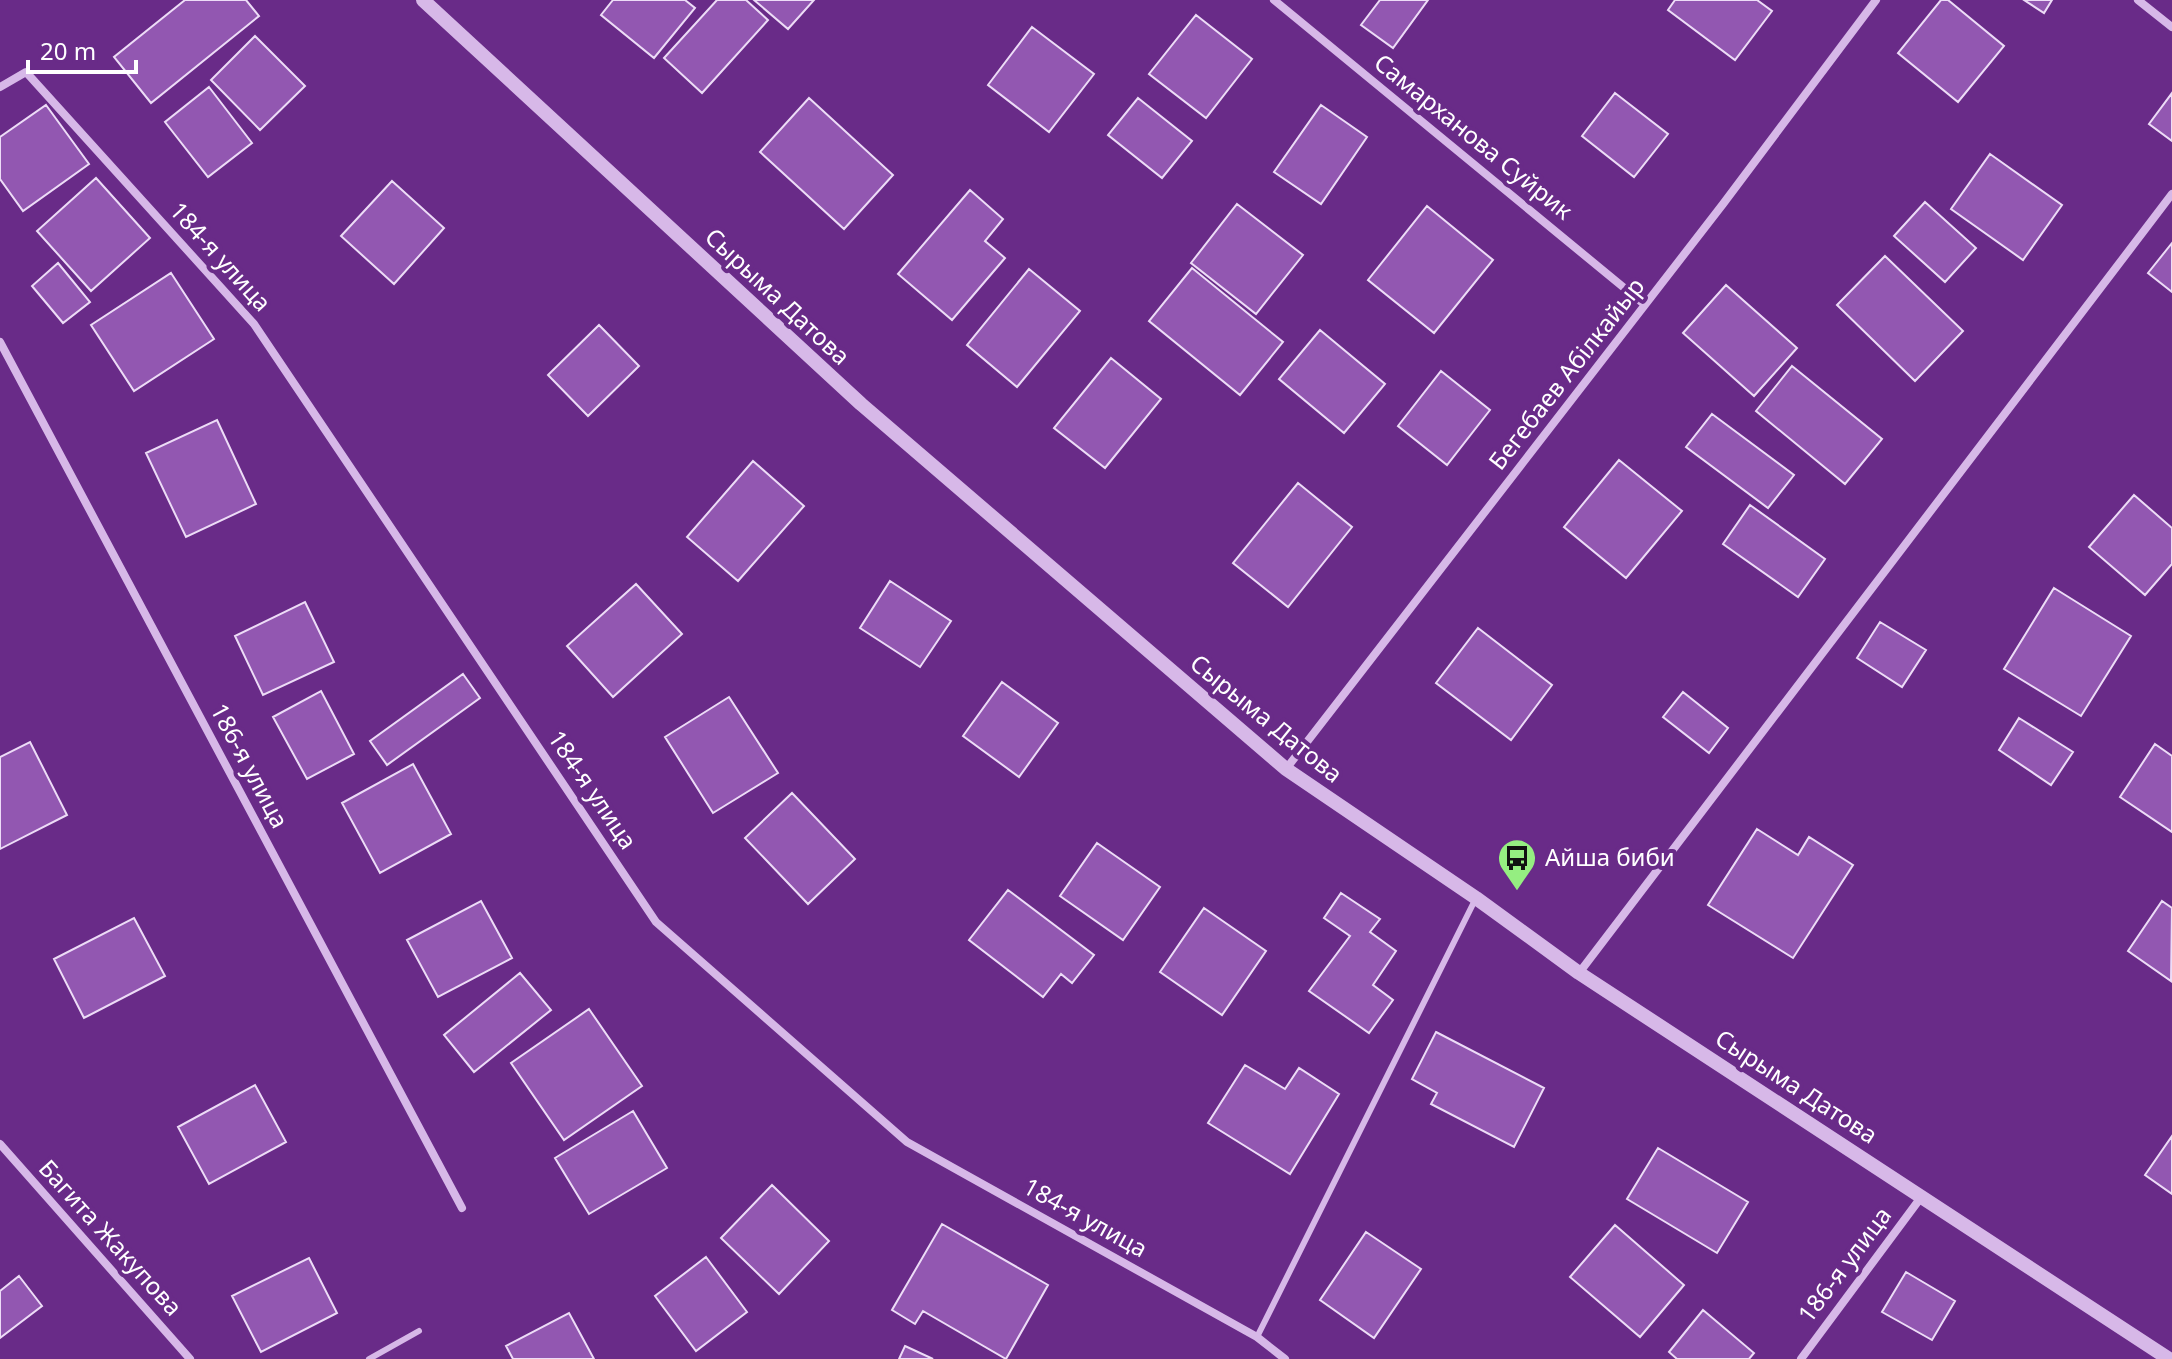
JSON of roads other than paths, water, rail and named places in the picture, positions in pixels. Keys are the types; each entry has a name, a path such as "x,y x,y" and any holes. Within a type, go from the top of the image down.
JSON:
{"street":[{"name":"Сырыма Датова","path":"423,0 861,404 1286,769 1476,898 1579,973 2169,1359"},
{"name":"Самарханова Суйрик","path":"1274,0 1645,305"},
{"name":"Бегебаев Абілкайыр","path":"1286,769 1876,0"},
{"path":"2138,0 2172,27"},
{"name":"184-я улица","path":"0,87 26,72 254,324 656,922 907,1142 1257,1337 1285,1359"},
{"path":"1579,973 2172,194"},
{"name":"186-я улица","path":"0,342 462,1208"},
{"name":"Багита Жакупова","path":"0,1144 190,1359"},
{"name":"186-я улица","path":"1801,1359 1922,1196"}],"lane":[{"path":"1257,1337 1476,898"},
{"path":"369,1359 419,1331"}],"place":[{"name":"Айша биби","path":"1517,892"}]}
